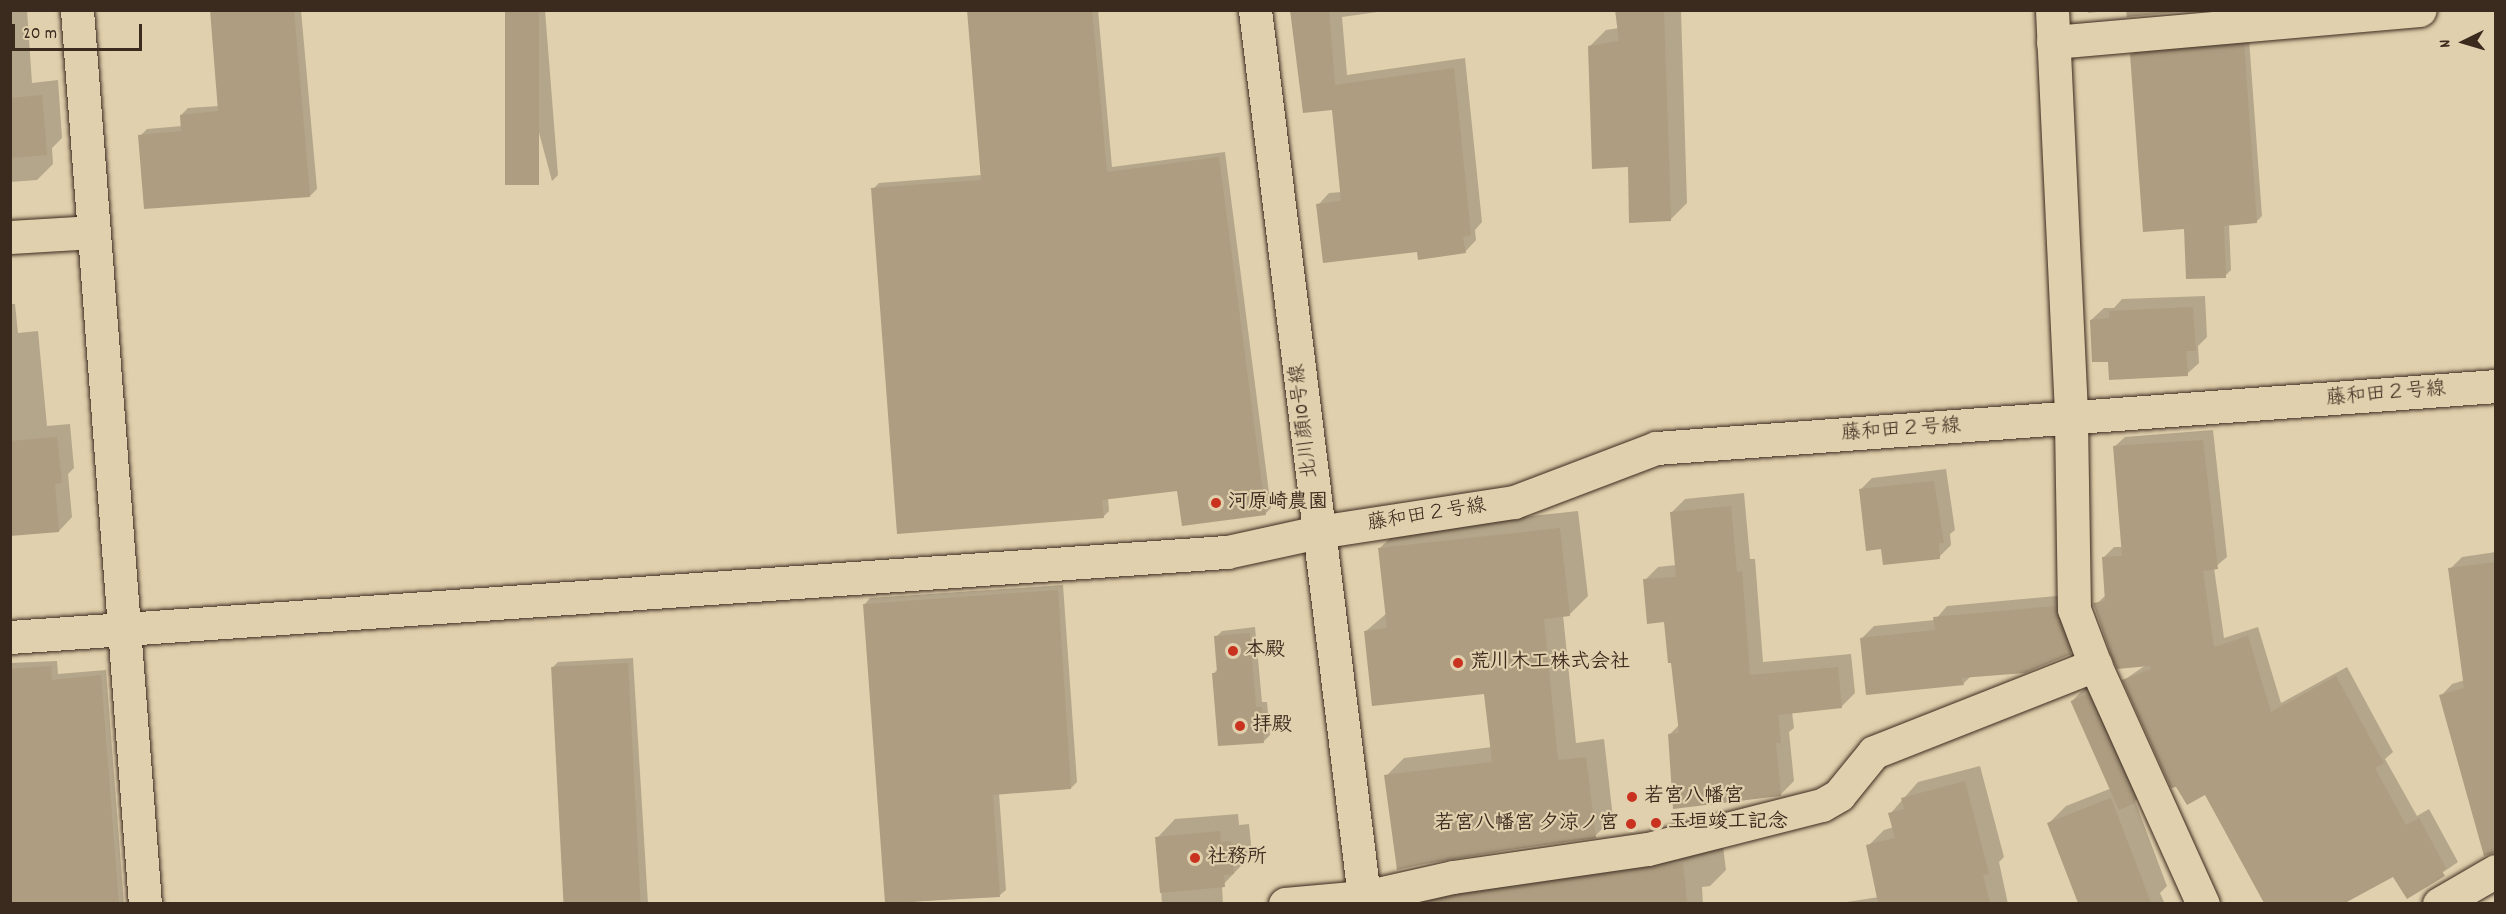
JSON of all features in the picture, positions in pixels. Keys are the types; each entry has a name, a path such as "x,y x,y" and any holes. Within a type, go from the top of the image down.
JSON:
{"street":[{"path":"77,10 145,903"},
{"name":"北川顔10号線","path":"1255,10 1364,900"},
{"path":"2203,903 2095,665 2074,609 2071,420 2053,26 2420,10"},
{"path":"10,237 94,232"},
{"name":"藤和田２号線","path":"10,637 125,631 1227,552 1318,532 1514,502 1656,448 2071,420 2496,386"},
{"path":"1285,903 1364,900 1453,877 1648,849 1822,805 1839,795 1874,752 2095,665"},
{"path":"2439,903 2496,871"}],"building":[{"path":"210,10 294,10 310,197 144,209 138,135 181,131 180,115 218,111"},
{"path":"505,10 539,10 539,185 505,185"},
{"path":"967,10 1092,10 1107,172 1219,157 1266,515 1182,526 1177,491 1102,500 1104,518 897,534 871,188 981,180"},
{"path":"1290,10 1329,10 1335,85 1454,68 1471,235 1463,237 1466,253 1418,260 1417,252 1323,263 1316,204 1341,201 1332,110 1303,113"},
{"path":"1615,10 1664,10 1671,221 1629,223 1628,167 1592,169 1588,46 1619,41"},
{"path":"2126,10 2198,10 2127,17"},
{"path":"2244,44 2257,223 2224,226 2226,278 2186,279 2184,229 2143,232 2130,54"},
{"path":"42,95 47,155 10,158 10,98"},
{"path":"2193,307 2196,351 2186,351 2188,376 2109,380 2108,362 2092,362 2090,320 2109,318 2109,311"},
{"path":"57,437 62,483 55,484 59,532 10,536 10,441"},
{"path":"2203,440 2218,569 2203,571 2214,647 2248,636 2271,712 2336,676 2384,763 2375,768 2406,825 2419,818 2446,868 2442,871 2445,876 2407,899 2393,877 2345,903 2264,903 2205,795 2187,805 2176,787 2171,788 2122,680 2151,669 2150,666 2117,669 2112,658 2093,603 2105,601 2102,557 2122,556 2113,446"},
{"path":"1934,481 1944,543 1939,543 1940,559 1883,565 1881,549 1866,551 1859,489"},
{"path":"1731,506 1737,572 1742,571 1750,675 1838,667 1842,708 1778,715 1781,743 1776,743 1781,796 1673,809 1668,734 1679,733 1671,663 1668,663 1664,622 1647,624 1643,579 1676,577 1670,512"},
{"name":"荒川木工株式会社","path":"1560,528 1570,616 1544,619 1558,760 1586,757 1596,838 1450,858 1397,870 1384,775 1492,762 1484,694 1372,706 1364,631 1387,628 1378,548"},
{"path":"2496,562 2496,852 2484,856 2439,695 2464,688 2448,568"},
{"path":"1058,590 1071,789 993,795 1000,897 885,903 863,604"},
{"path":"2055,606 2071,654 2025,673 1961,678 1964,685 1866,695 1860,638 1935,630 1933,617"},
{"path":"1250,633 1256,707 1262,707 1264,743 1218,746 1212,673 1217,673 1214,636"},
{"path":"628,663 641,903 564,904 551,667"},
{"path":"51,666 52,680 101,675 119,903 10,903 10,669"},
{"path":"2087,694 2135,803 2119,810 2071,701"},
{"path":"1965,781 1989,874 1983,875 1990,903 1878,903 1866,845 1895,838 1888,813 1904,809 1901,798"},
{"path":"2111,798 2151,903 2078,903 2047,823"},
{"name":"社務所","path":"1220,831 1221,842 1231,841 1234,874 1224,875 1225,887 1160,893 1155,837"},
{"path":"1683,863 1687,903 1421,903 1456,895"}],"place":[{"name":"河原崎農園","path":"1216,503"},
{"name":"本殿","path":"1233,651"},
{"name":"荒川木工株式会社","path":"1458,663"},
{"name":"拝殿","path":"1240,726"},
{"name":"若宮八幡宮","path":"1632,797"},
{"name":"玉垣竣工記念","path":"1656,823"},
{"name":"若宮八幡宮 夕涼ノ宮","path":"1631,824"},
{"name":"社務所","path":"1195,858"}]}
